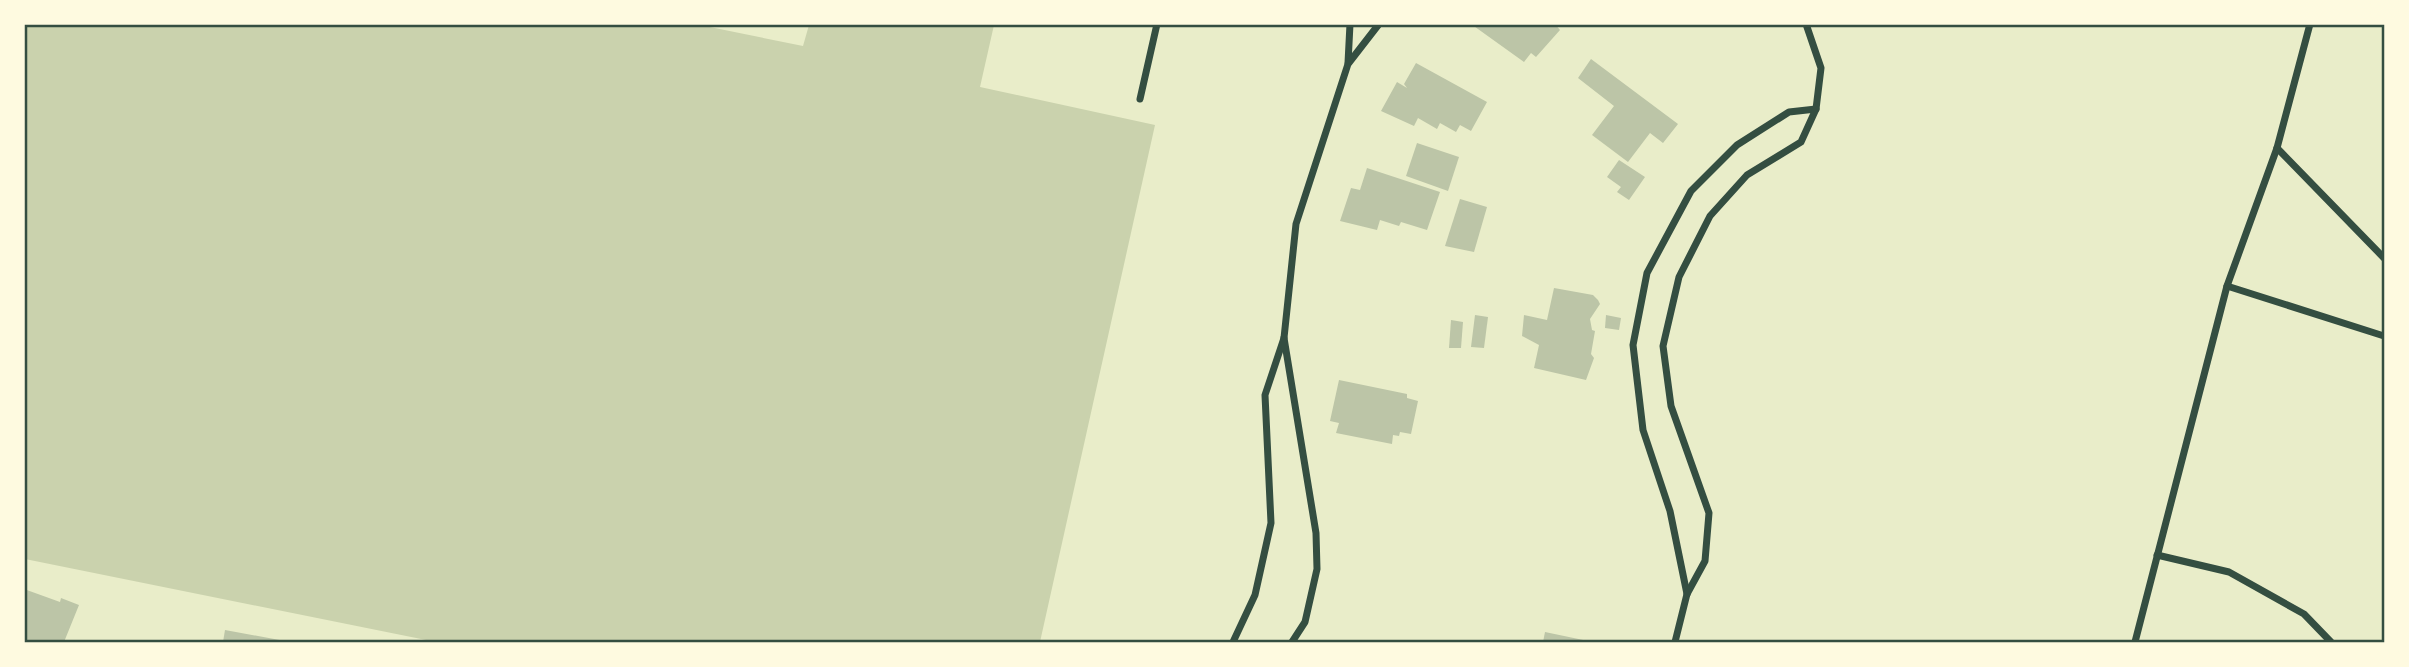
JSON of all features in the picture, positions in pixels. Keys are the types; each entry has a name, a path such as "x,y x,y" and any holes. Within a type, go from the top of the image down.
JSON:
{"street":[{"path":"1140,99 1157,24"},
{"path":"1233,642 1255,595 1271,523 1265,395 1284,338 1296,224 1348,64 1350,24"},
{"path":"1348,64 1380,24"},
{"path":"1675,642 1687,594 1705,561 1709,513 1671,406 1663,346 1679,277 1710,216 1747,175 1801,142 1816,109 1821,68 1806,24"},
{"path":"2135,642 2227,286 2277,148 2310,24"},
{"path":"1687,594 1670,511 1643,430 1633,345 1647,273 1691,191 1737,145 1789,113 1816,109"},
{"path":"2277,148 2385,258"},
{"path":"2227,286 2385,336"},
{"path":"1284,338 1316,533 1317,569 1305,622 1292,642"},
{"path":"2157,555 2229,572 2304,614 2331,642"}],"green space":[{"path":"25,25 700,25 803,46 809,25 994,25 980,87 1155,125 1040,642 436,642 25,559"}],"building":[{"path":"1471,24 1555,24 1560,30 1536,57 1531,53 1524,62"},
{"path":"1591,59 1678,124 1663,143 1650,133 1628,162 1592,135 1614,106 1578,78"},
{"path":"1416,63 1487,102 1471,131 1460,125 1456,132 1440,123 1437,129 1418,118 1414,126 1381,111 1397,82 1407,88 1404,84"},
{"path":"1417,143 1459,157 1448,191 1406,176"},
{"path":"1619,160 1645,177 1629,200 1617,192 1621,187 1607,177"},
{"path":"1367,168 1440,192 1427,230 1401,222 1399,226 1380,220 1377,230 1340,221 1351,188 1360,190"},
{"path":"1460,199 1487,207 1474,252 1445,246"},
{"path":"1554,288 1593,295 1600,304 1590,319 1592,330 1595,331 1591,354 1594,358 1586,380 1534,368 1539,345 1522,336 1524,315 1547,320"},
{"path":"1475,315 1488,317 1484,348 1471,347"},
{"path":"1606,315 1621,318 1619,330 1605,328"},
{"path":"1451,320 1463,322 1461,348 1449,348"},
{"path":"1339,380 1407,394 1407,398 1418,401 1411,434 1400,432 1399,436 1393,435 1392,444 1336,433 1339,423 1330,421"},
{"path":"24,589 60,602 61,598 79,605 64,642 24,640"},
{"path":"225,630 285,641 223,642"},
{"path":"1545,632 1588,641 1588,642 1543,642"}]}
